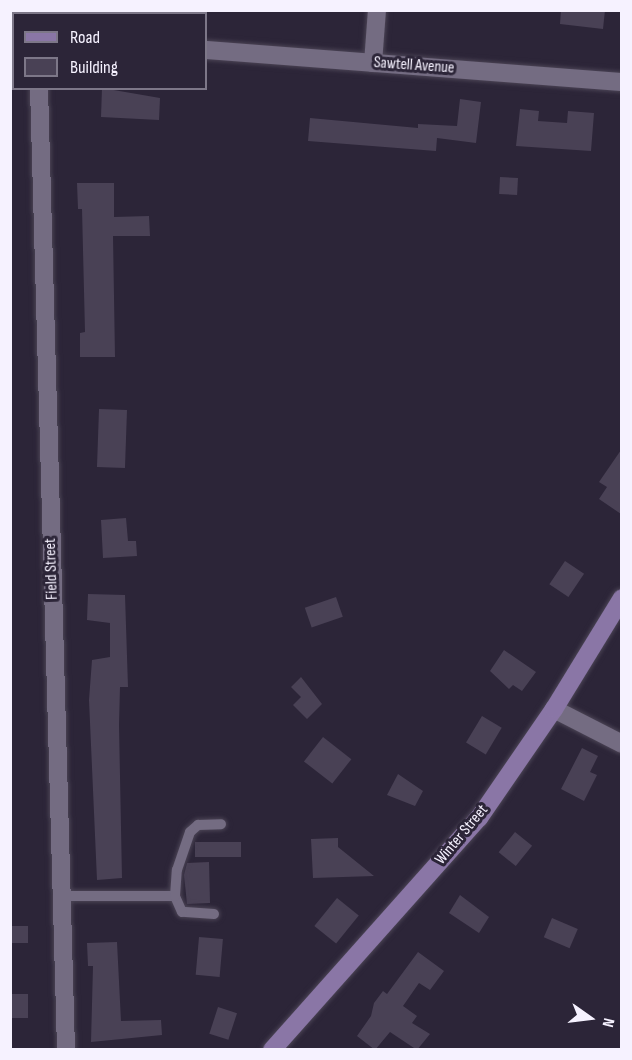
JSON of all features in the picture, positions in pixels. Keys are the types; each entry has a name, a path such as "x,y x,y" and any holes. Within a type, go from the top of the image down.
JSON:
{"main road":[{"name":"Winter Street","path":"272,1050 479,818 554,709 621,598"}],"street":[{"path":"373,63 377,10"},
{"name":"Sawtell Avenue","path":"207,50 621,82"},
{"name":"Field Street","path":"39,90 66,1050"},
{"path":"554,709 621,744"}],"lane":[{"path":"214,914 182,912 175,896 177,870 190,832 198,825 221,824"},
{"path":"62,896 175,896"}],"building":[{"path":"561,10 605,10 603,29 560,24"},
{"path":"102,90 160,98 159,120 101,117"},
{"path":"460,99 481,102 476,143 437,138 436,151 308,141 310,118 418,128 418,124 457,126"},
{"path":"520,109 539,111 538,121 567,123 568,111 594,113 591,151 516,146"},
{"path":"500,177 518,178 517,195 499,194"},
{"path":"77,183 114,183 114,217 149,216 150,236 113,236 115,357 80,357 80,333 85,332 82,209 78,209"},
{"path":"99,409 127,410 125,468 97,467"},
{"path":"621,450 621,514 599,499 607,487 599,482"},
{"path":"126,518 128,541 136,541 137,556 103,558 101,520"},
{"path":"565,561 584,574 568,597 549,584"},
{"path":"88,594 125,595 128,687 120,687 122,878 97,880 89,700 92,660 110,657 110,623 87,620"},
{"path":"336,597 343,617 312,628 305,608"},
{"path":"504,650 536,672 522,691 513,685 509,689 490,671"},
{"path":"301,677 322,704 307,719 293,705 301,697 291,687"},
{"path":"482,716 502,728 486,754 466,743"},
{"path":"323,737 351,759 332,784 304,761"},
{"path":"582,748 598,756 590,772 597,775 584,801 561,789"},
{"path":"398,774 423,791 415,806 387,795"},
{"path":"515,832 532,846 516,866 499,852"},
{"path":"338,838 338,847 374,876 313,878 311,839"},
{"path":"195,842 241,842 241,857 195,857"},
{"path":"209,862 210,903 187,904 184,875 187,863"},
{"path":"460,895 489,917 479,933 449,913"},
{"path":"337,898 359,916 336,944 314,926"},
{"path":"552,918 578,929 570,948 544,937"},
{"path":"10,926 28,926 28,943 10,943"},
{"path":"199,937 223,939 220,977 196,975"},
{"path":"117,942 121,1021 161,1020 162,1035 91,1042 93,966 88,966 87,943"},
{"path":"418,952 444,971 430,990 419,983 403,1006 417,1016 412,1023 430,1034 417,1050 390,1032 375,1050 357,1036 371,1016 374,1003 383,991 387,994"},
{"path":"10,994 28,994 28,1018 10,1018"},
{"path":"218,1007 237,1013 228,1040 209,1034"}]}
